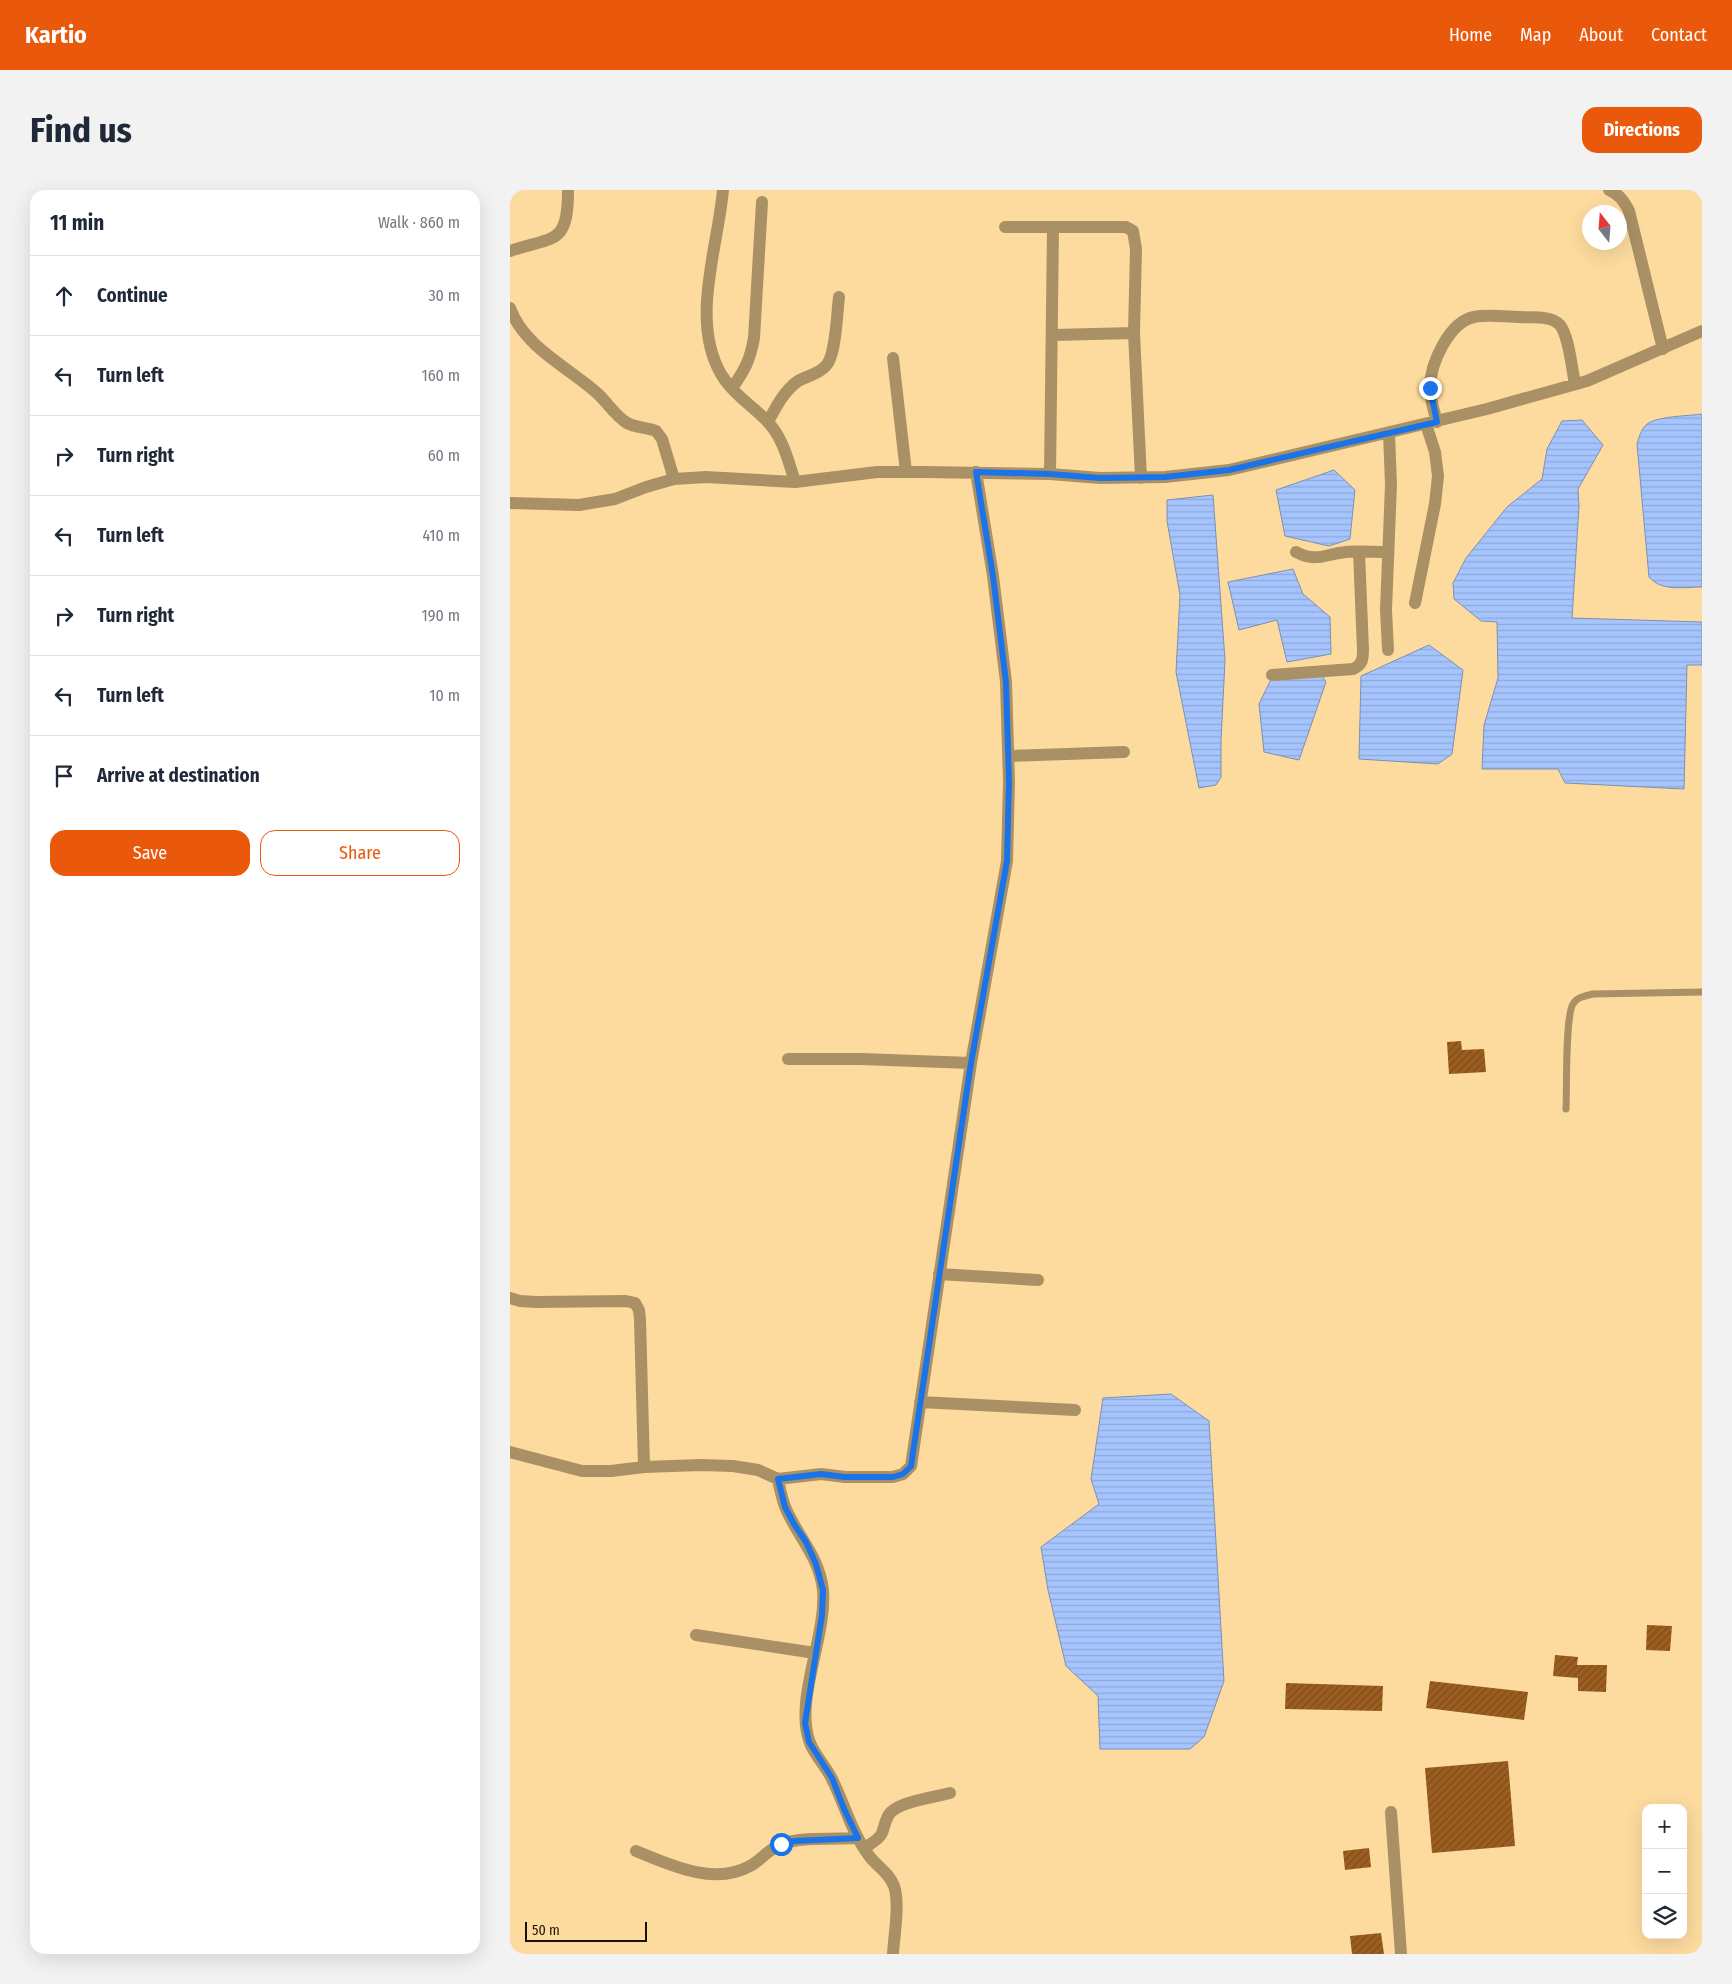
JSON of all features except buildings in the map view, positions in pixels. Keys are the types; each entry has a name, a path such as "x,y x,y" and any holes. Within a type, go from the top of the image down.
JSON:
{"street":[{"path":"510,252 556,237 562,229 565,220 568,190"},
{"path":"723,190 708,290 707,330 712,355 721,375 768,422 781,440 795,482"},
{"path":"1609,190 1616,193 1624,201 1629,211 1663,349"},
{"path":"732,388 750,359 754,338 762,202"},
{"path":"1005,227 1126,228 1133,231 1136,249 1134,333 1141,478"},
{"path":"1050,474 1053,227"},
{"path":"768,422 785,392 828,364 832,349 839,297"},
{"path":"510,308 518,325 530,338 549,356 576,375 599,395 626,423 656,431 662,439 674,480"},
{"path":"1415,603 1435,504 1438,476 1431,423 1430,388 1432,370 1450,332 1460,322 1474,317 1554,320 1561,327 1565,338 1575,384"},
{"path":"510,503 579,505 615,499 646,487 674,480 706,477 795,482 876,472 976,472 1141,478 1229,470 1431,423 1575,384 1663,349 1702,331"},
{"path":"1053,335 1134,333"},
{"path":"893,358 906,472"},
{"path":"1388,650 1386,610 1387,552 1391,485 1389,433"},
{"path":"510,1452 582,1471 701,1465 732,1466 758,1470 778,1479 821,1474 845,1477 893,1477 903,1474 911,1466 971,1063 1007,861 1009,782 1006,682 993,576 976,472"},
{"path":"1296,552 1307,558 1319,558 1348,552 1387,552"},
{"path":"1272,675 1353,669 1359,666 1363,660 1363,650 1359,552"},
{"path":"1008,756 1124,752"},
{"path":"788,1059 861,1058 971,1063"},
{"path":"939,1274 1038,1280"},
{"path":"510,1298 536,1302 626,1301 635,1303 639,1310 640,1320 644,1467"},
{"path":"920,1402 1075,1410"},
{"path":"778,1479 785,1507 806,1542 816,1564 823,1590 822,1615 805,1723 809,1742 832,1778 844,1809 861,1843 870,1858 887,1874 894,1887 896,1902 893,1954"},
{"path":"696,1635 815,1653"},
{"path":"636,1850 663,1862 696,1873 720,1875 735,1873 751,1866 781,1844 795,1841 861,1843 878,1839 892,1811 903,1805 950,1793"},
{"path":"1391,1812 1401,1954"}],"lane":[{"path":"1566,1109 1568,1030 1573,1003 1581,997 1593,994 1702,992"}],"water":[{"path":"1702,414 1702,587 1667,587 1654,582 1649,577 1637,444 1643,429 1650,422 1664,418"},
{"path":"1582,420 1603,445 1578,489 1579,506 1572,618 1702,622 1702,665 1687,665 1684,789 1565,783 1558,769 1482,769 1484,725 1498,678 1497,622 1481,621 1454,599 1453,583 1466,558 1507,507 1542,479 1547,449 1562,421"},
{"path":"1334,470 1355,490 1350,539 1329,546 1285,536 1276,490"},
{"path":"1213,495 1225,660 1221,777 1216,785 1199,788 1176,672 1180,595 1167,521 1167,500"},
{"path":"1293,569 1303,594 1330,617 1331,654 1287,662 1277,620 1239,630 1228,582"},
{"path":"1429,645 1463,670 1452,754 1438,764 1359,759 1361,676"},
{"path":"1318,670 1326,682 1299,760 1264,752 1259,704 1272,677"},
{"path":"1171,1394 1209,1421 1224,1681 1204,1737 1190,1749 1100,1749 1098,1696 1066,1666 1048,1590 1041,1547 1099,1504 1091,1479 1103,1398"}],"route":[{"path":"781,1844 795,1841 858,1838 832,1778 809,1742 805,1723 822,1615 823,1590 816,1564 806,1542 785,1507 778,1479 821,1474 845,1477 893,1477 903,1474 911,1466 971,1063 1007,861 1009,782 1006,682 993,576 976,472 1050,474 1100,478 1165,477 1229,470 1437,422 1430,388"}]}
